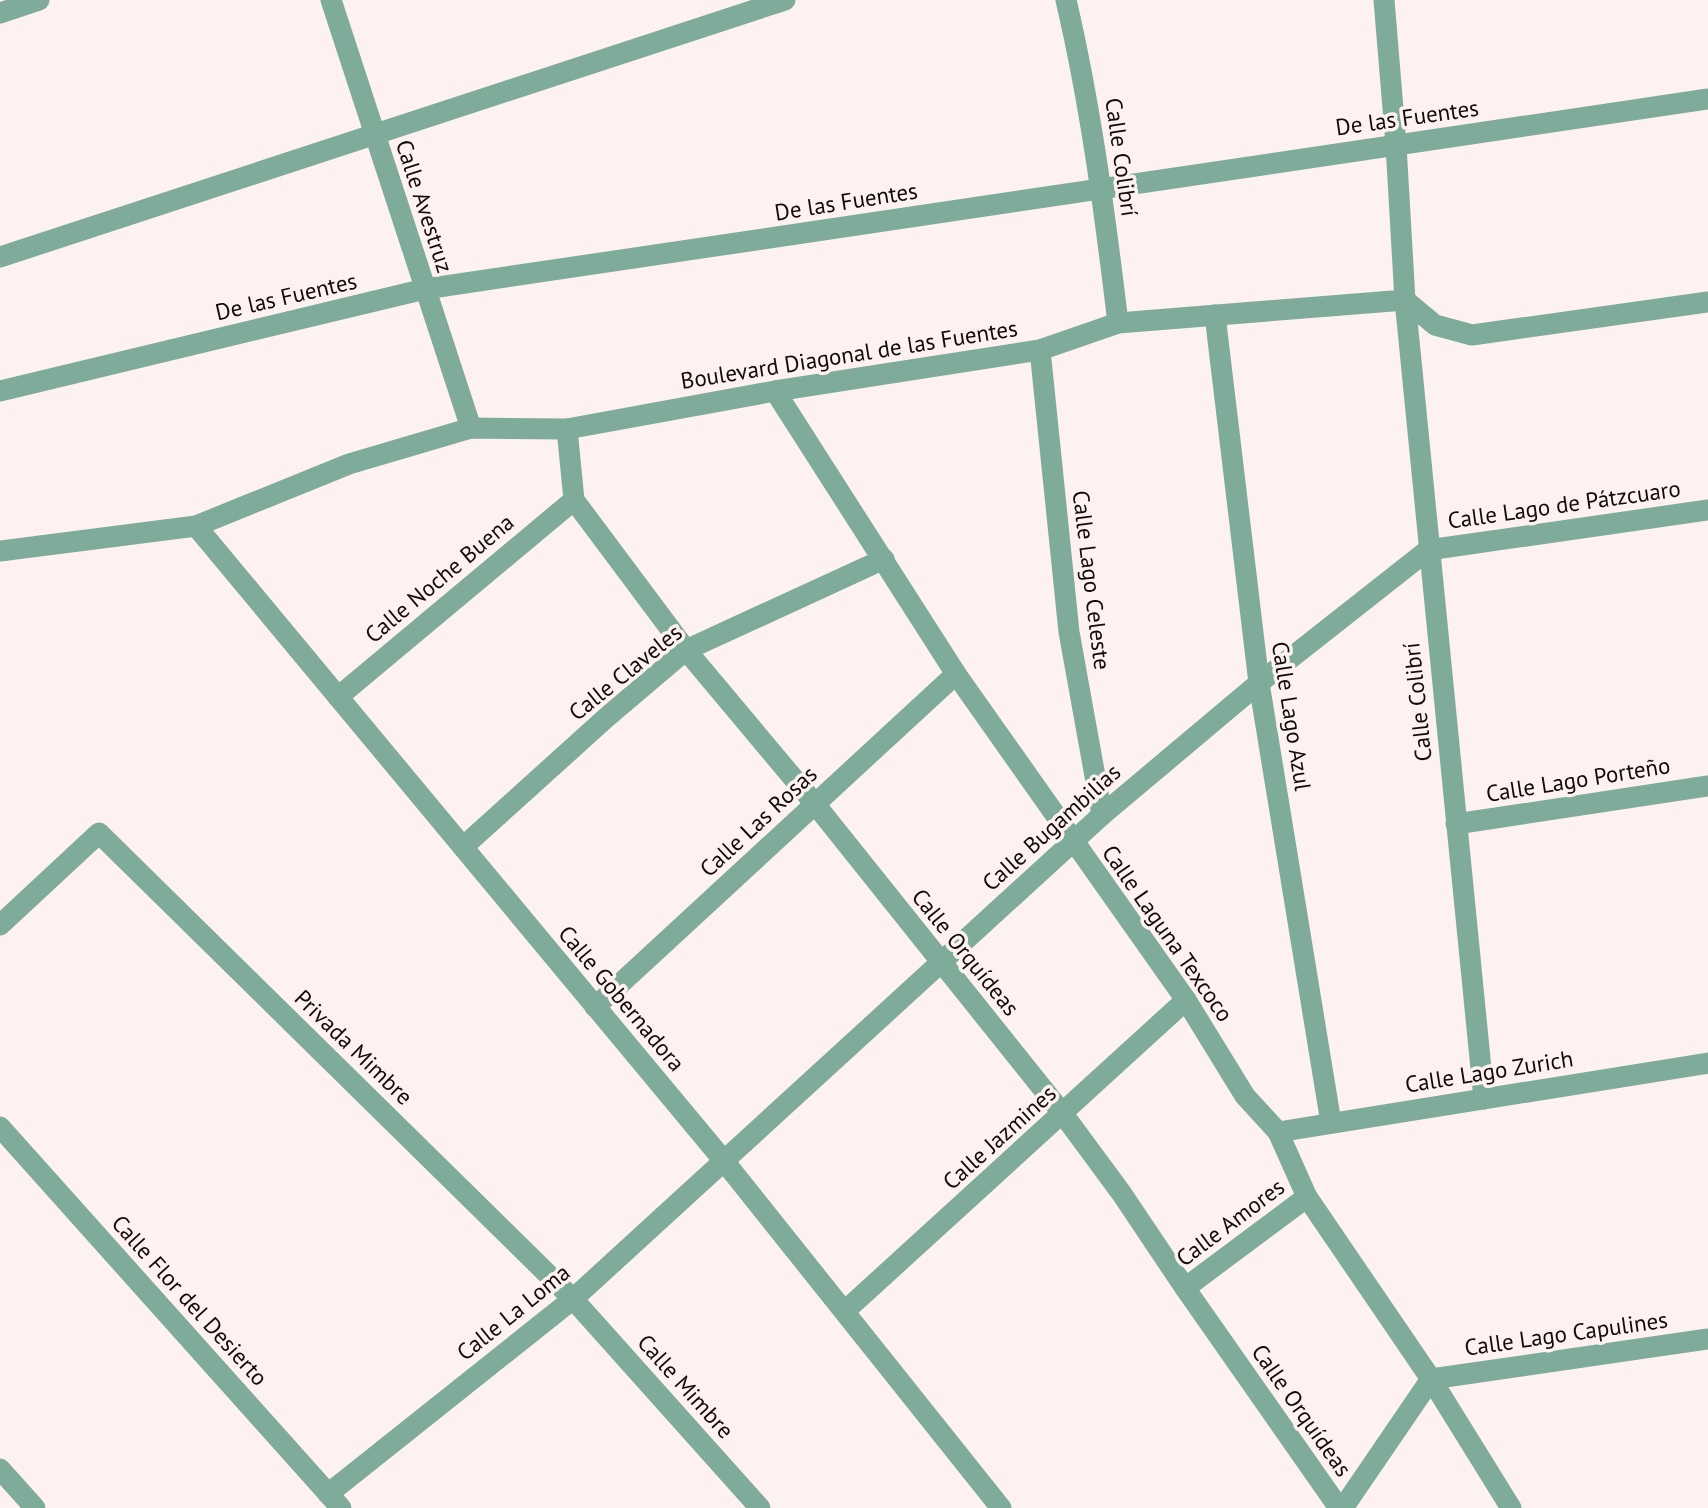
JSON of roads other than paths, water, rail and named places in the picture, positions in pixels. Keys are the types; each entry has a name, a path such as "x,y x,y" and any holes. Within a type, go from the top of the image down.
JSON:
{"street":[{"path":"0,13 39,0"},
{"name":"Calle Avestruz","path":"331,0 471,428"},
{"path":"0,257 785,0"},
{"name":"Calle Colibrí","path":"1066,0 1083,73 1118,323"},
{"name":"Calle Colibrí","path":"1384,0 1405,300 1484,1099"},
{"name":"De las Fuentes","path":"0,391 425,289 1708,99"},
{"path":"1405,300 1435,325 1472,335 1708,302"},
{"name":"Boulevard Diagonal de las Fuentes","path":"0,551 196,526 349,464 471,428 567,429 775,391 1040,350 1118,323 1405,300"},
{"name":"Calle Lago Azul","path":"1215,315 1259,682 1331,1123"},
{"name":"Calle Lago Celeste","path":"1040,350 1069,632 1102,815"},
{"name":"Calle Laguna Texcoco","path":"775,391 956,674 1186,1000 1245,1096 1278,1132 1307,1197 1430,1379 1510,1508"},
{"path":"567,429 574,500"},
{"name":"Calle Orquídeas","path":"574,500 686,650 815,804 1063,1114 1341,1508"},
{"name":"Calle Noche Buena","path":"338,697 574,500"},
{"name":"Calle Lago de Pátzcuaro","path":"1428,550 1708,510"},
{"name":"Calle Gobernadora","path":"196,526 724,1161 1001,1508"},
{"name":"Calle Bugambilias","path":"724,1161 1102,815 1259,682 1428,550"},
{"name":"Calle Claveles","path":"463,847 686,650 884,559"},
{"name":"Calle Las Rosas","path":"596,1007 956,674"},
{"name":"Calle Lago Porteño","path":"1455,824 1708,786"},
{"name":"Privada Mimbre","path":"0,925 99,833 573,1299"},
{"name":"Calle Jazmines","path":"845,1311 1186,1000"},
{"name":"Calle Lago Zurich","path":"1278,1132 1708,1063"},
{"name":"Calle Flor del Desierto","path":"0,1127 335,1501"},
{"name":"Calle La Loma","path":"335,1501 573,1299 724,1161"},
{"name":"Calle Amores","path":"1185,1288 1307,1197"},
{"name":"Calle Mimbre","path":"573,1299 760,1508"},
{"name":"Calle Lago Capulines","path":"1430,1379 1708,1339"},
{"path":"1341,1508 1430,1379"},
{"path":"0,1469 36,1508"}]}
